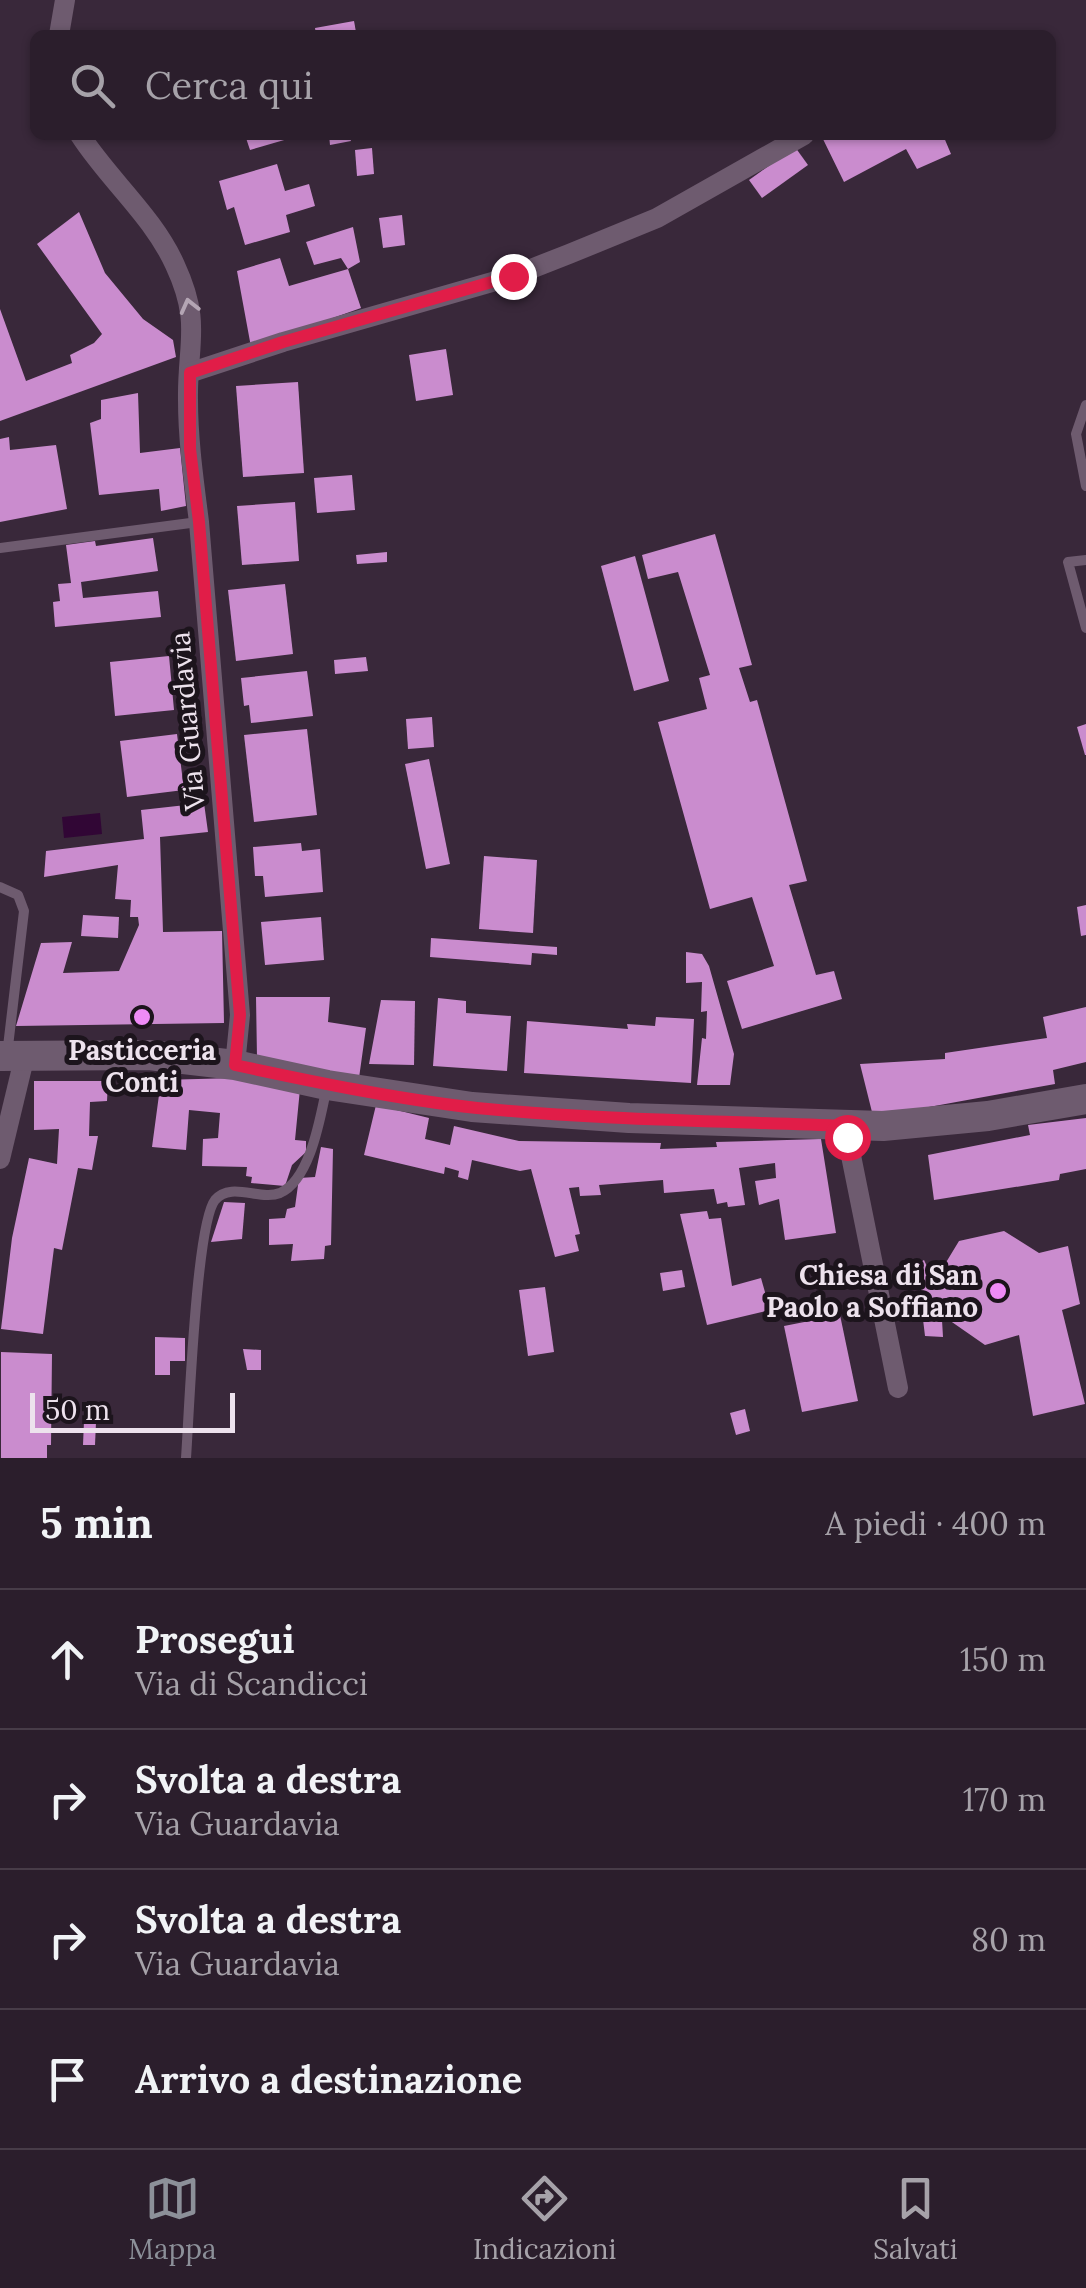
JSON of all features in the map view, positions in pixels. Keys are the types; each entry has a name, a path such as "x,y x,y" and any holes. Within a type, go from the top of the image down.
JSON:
{"street":[{"path":"60,30 65,0"},
{"name":"Via Guardavia","path":"83,140 147,218 176,265 194,326 190,449 240,1015 235,1065"},
{"path":"190,373 513,276 657,218 795,140"},
{"path":"0,1159 11,1056 149,1056 235,1065 327,1085 548,1114 845,1126 954,1120 1086,1099"},
{"path":"845,1126 898,1388"}],"lane":[{"path":"1086,405 1076,434 1086,486"},
{"path":"0,548 199,522"},
{"path":"1086,560 1068,562 1086,628"},
{"path":"0,887 18,894 24,912 11,1056"},
{"path":"186,1458 201,1259 210,1210 216,1198 228,1191 278,1194 287,1188 303,1168 316,1138 327,1085"}],"shaded area":[{"path":"100,813 102,834 64,838 62,817"}],"building":[{"path":"354,21 356,30 315,30"},
{"path":"247,140 284,140 250,150"},
{"path":"330,140 351,141 330,145"},
{"path":"823,140 945,140 951,154 917,169 906,149 844,182"},
{"path":"795,147 808,165 762,198 749,180"},
{"path":"372,148 374,174 357,176 355,150"},
{"path":"277,164 285,191 309,184 315,206 286,215 290,232 245,245 234,207 227,210 219,181"},
{"path":"79,212 105,273 143,319 173,340 176,357 0,421 0,309 26,381 72,363 70,355 94,343 102,334 37,244"},
{"path":"402,215 405,245 383,248 379,218"},
{"path":"353,227 360,262 348,269 341,258 314,265 306,242"},
{"path":"280,258 289,286 348,269 361,308 251,347 237,271"},
{"path":"446,349 453,395 416,401 409,355"},
{"path":"298,382 304,473 243,477 236,386"},
{"path":"138,393 140,453 180,448 186,506 161,511 159,489 99,495 90,423 101,419 101,400"},
{"path":"9,437 10,450 56,445 67,509 0,522 0,439"},
{"path":"352,475 355,510 317,513 314,478"},
{"path":"295,502 299,561 242,565 237,506"},
{"path":"715,534 752,665 739,668 750,702 757,700 807,881 789,885 816,975 834,971 842,999 742,1029 727,981 774,966 752,897 710,909 658,722 707,709 699,678 710,675 678,572 648,579 642,555"},
{"path":"153,538 158,571 81,582 83,598 158,591 161,617 55,627 53,602 60,601 58,584 71,583 66,545 95,541 96,546"},
{"path":"387,552 387,562 357,564 356,555"},
{"path":"635,556 669,681 634,691 601,566"},
{"path":"285,584 293,654 236,661 228,590"},
{"path":"169,656 174,710 115,716 110,662"},
{"path":"366,657 368,671 335,674 334,660"},
{"path":"307,671 313,716 251,723 249,705 244,706 241,678"},
{"path":"432,717 434,747 408,749 406,719"},
{"path":"1086,724 1086,755 1085,755 1077,727"},
{"path":"307,729 317,815 254,822 244,735"},
{"path":"177,734 184,790 127,797 120,741"},
{"path":"429,759 450,864 426,869 405,764"},
{"path":"204,803 208,832 160,837 163,932 222,931 224,1023 16,1026 41,943 72,942 63,973 119,971 139,925 138,917 130,917 131,900 115,899 118,865 44,877 46,851 144,839 141,810"},
{"path":"301,843 302,851 320,849 323,892 265,897 263,876 255,876 253,847"},
{"path":"484,856 537,860 533,933 479,929"},
{"path":"1086,905 1086,935 1081,936 1077,907"},
{"path":"83,915 119,917 118,938 81,936"},
{"path":"321,917 324,960 265,965 261,922"},
{"path":"431,938 557,947 557,955 532,953 531,965 430,957"},
{"path":"686,952 702,954 709,966 734,1054 730,1085 697,1085 707,1011 701,1012 702,982 686,983"},
{"path":"256,997 330,997 328,1022 366,1028 359,1078 257,1058"},
{"path":"438,998 466,1001 466,1013 511,1016 507,1071 433,1066"},
{"path":"381,1000 415,1001 414,1065 369,1064"},
{"path":"1086,1007 1086,1062 1053,1070 1055,1084 896,1113 872,1112 860,1064 945,1059 945,1053 1047,1038 1043,1017"},
{"path":"656,1017 694,1019 691,1083 524,1073 527,1021 628,1029 627,1024 655,1026"},
{"path":"235,1078 300,1089 295,1140 306,1141 306,1152 292,1165 285,1186 251,1183 252,1177 246,1176 247,1167 202,1166 203,1139 218,1138 220,1113 189,1110 186,1150 152,1147 161,1080"},
{"path":"34,1081 108,1081 107,1101 90,1102 89,1136 98,1136 92,1170 78,1168 62,1250 54,1248 43,1334 1,1329 12,1238 29,1158 57,1164 59,1129 34,1130"},
{"path":"376,1105 429,1118 425,1139 450,1145 454,1126 519,1141 661,1143 660,1149 717,1147 716,1142 821,1139 836,1233 785,1240 779,1199 759,1205 755,1181 776,1178 775,1163 739,1168 745,1205 717,1204 714,1189 664,1193 663,1180 599,1185 601,1195 580,1196 579,1187 569,1188 580,1234 575,1235 579,1251 555,1257 531,1169 520,1171 472,1160 468,1180 458,1177 459,1171 445,1167 444,1174 364,1155"},
{"path":"1086,1118 1086,1169 1060,1174 1059,1180 934,1200 928,1155 1030,1135 1028,1125"},
{"path":"321,1147 333,1149 331,1245 325,1246 324,1259 291,1261 293,1244 269,1245 269,1219 285,1218 287,1209 295,1207 299,1178 315,1177"},
{"path":"224,1202 245,1203 242,1239 211,1242"},
{"path":"707,1211 709,1219 721,1218 732,1286 761,1278 770,1310 707,1325 680,1214"},
{"name":"Chiesa di San Paolo a Soffiano","path":"1004,1231 1039,1253 1068,1246 1080,1304 1062,1310 1085,1404 1033,1416 1019,1335 985,1345 949,1320 942,1320 943,1337 925,1336 919,1286 911,1268 924,1260 931,1275 939,1274 959,1241"},
{"path":"682,1270 685,1287 663,1291 660,1273"},
{"path":"545,1287 554,1352 528,1356 519,1290"},
{"path":"840,1315 858,1401 802,1412 784,1326"},
{"path":"155,1337 185,1338 185,1361 170,1361 170,1375 155,1375"},
{"path":"243,1349 261,1350 261,1370 247,1370"},
{"path":"1,1352 52,1354 51,1445 47,1445 47,1458 1,1458"},
{"path":"745,1409 750,1431 736,1435 730,1413"},
{"path":"84,1421 96,1422 95,1445 83,1445"}],"place":[{"name":"Pasticceria Conti","path":"142,1017"},
{"name":"Chiesa di San Paolo a Soffiano","path":"998,1291"}],"route":[{"path":"513,276 190,373 190,449 240,1015 235,1065 327,1085 472,1107 548,1114 845,1126 847,1137"}]}
